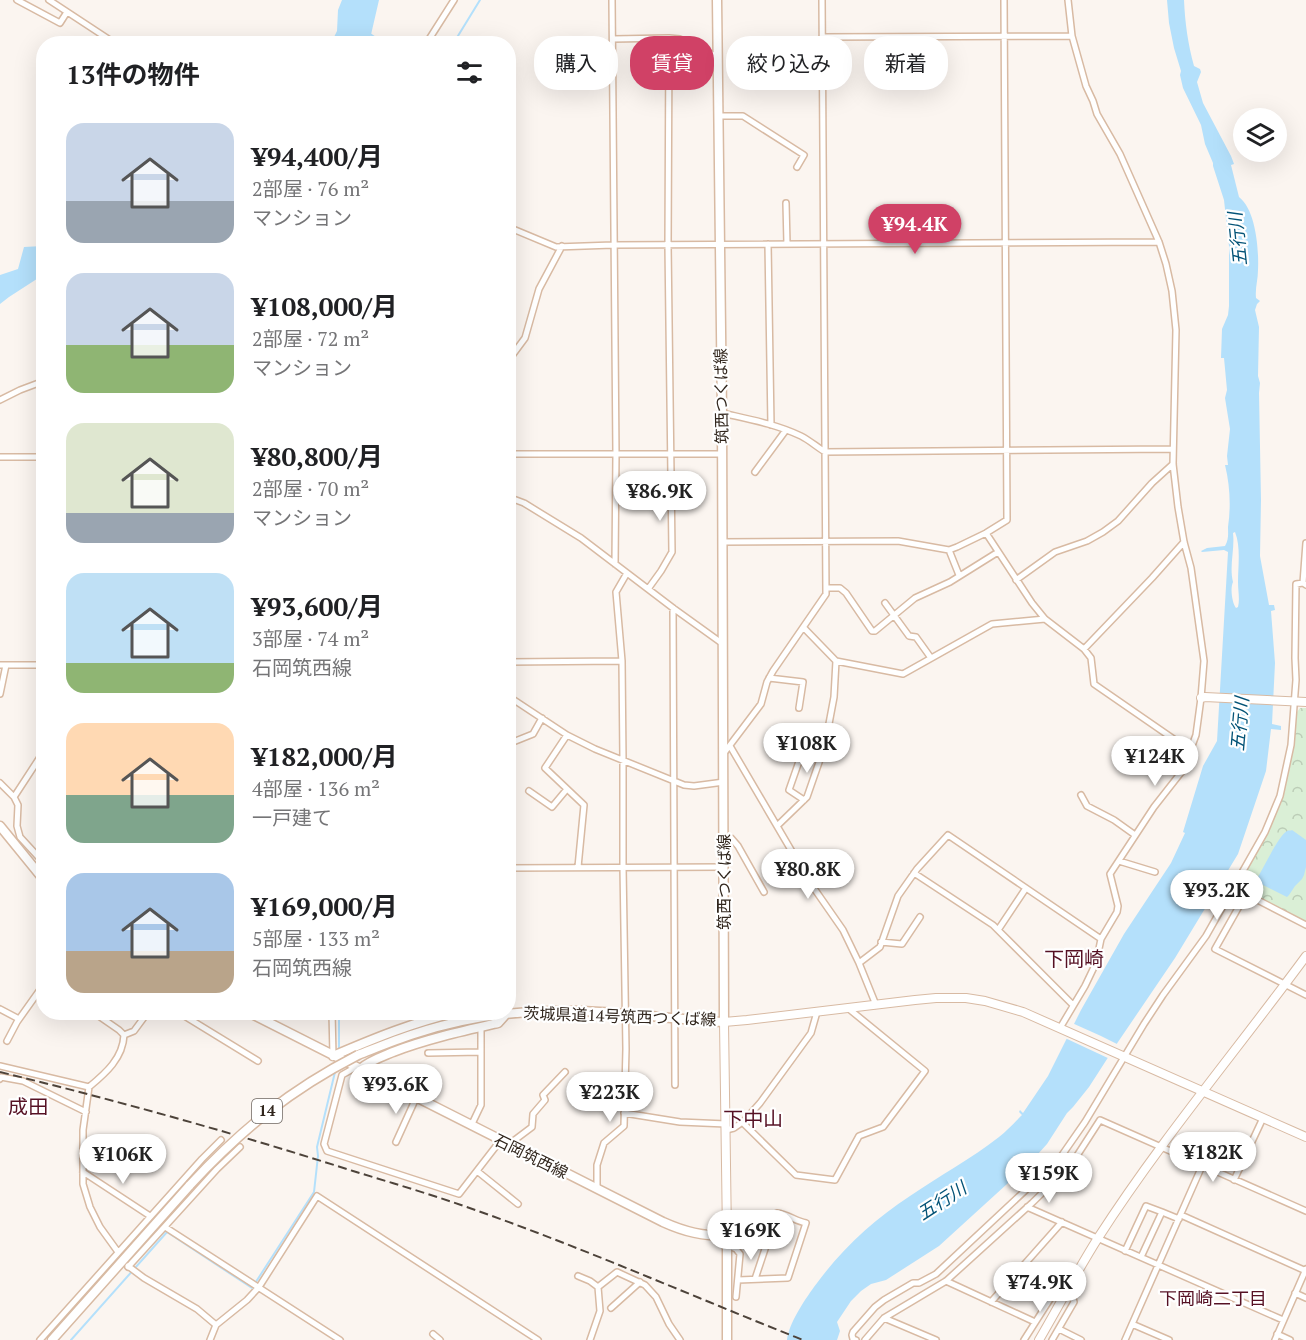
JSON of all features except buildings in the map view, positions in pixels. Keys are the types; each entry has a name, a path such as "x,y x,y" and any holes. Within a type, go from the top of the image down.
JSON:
{"main road":[{"name":"筑西つくば線","path":"717,0 722,413 724,973"},
{"path":"0,826 36,870"},
{"name":"茨城県道14号筑西つくば線","path":"516,1012 576,1011 724,1022 724,973"},
{"name":"石岡筑西線","path":"263,1020 504,1143 680,1229 727,1240"},
{"path":"333,1056 382,1035 429,1020"},
{"name":"茨城県道14号筑西つくば線","path":"52,1340 125,1263 190,1185 235,1139 272,1107 318,1076 358,1055 404,1037 466,1020"},
{"path":"358,1068 409,1046 498,1023 501,1020"},
{"path":"727,1240 727,1340"}],"street":[{"path":"17,0 60,23 67,12"},
{"path":"49,0 104,36"},
{"path":"431,36 454,0"},
{"path":"612,0 613,36"},
{"path":"822,0 822,36"},
{"path":"722,542 898,541 949,550 986,533 1007,520 1004,0"},
{"path":"1062,1028 1096,963 1101,939 1117,912 1118,906 1110,874 1154,807 1183,770 1196,735 1203,697 1204,661 1173,464 1176,330 1168,273 1159,242 1120,154 1097,114 1086,86 1072,36 1068,0"},
{"path":"852,37 1072,36"},
{"path":"714,55 718,57"},
{"path":"613,90 615,564"},
{"path":"648,589 672,552 668,245 669,90"},
{"path":"723,754 761,704 769,678 826,594 823,90"},
{"path":"718,116 743,116 804,155 797,167"},
{"path":"786,203 787,244"},
{"path":"516,230 556,246 1159,242"},
{"path":"768,244 771,424"},
{"path":"516,350 525,338 539,289 562,246"},
{"path":"0,400 36,384"},
{"path":"722,413 771,424 803,437 825,452 1172,449"},
{"path":"755,472 786,430"},
{"path":"516,454 722,454"},
{"path":"0,457 36,457"},
{"path":"1016,580 1055,552 1087,541 1118,521 1152,483 1173,464"},
{"path":"516,500 581,538 723,644"},
{"path":"986,533 1016,580 1045,619 1084,649 1091,658 1094,684 1191,749"},
{"path":"1084,649 1184,542"},
{"path":"866,1340 884,1318 943,1283 1027,1200 1060,1158 1085,1122 1122,1055 1206,936 1265,832 1280,796 1291,745 1296,584 1304,584 1306,543"},
{"path":"949,550 959,575"},
{"path":"826,588 840,588 846,593 872,631 875,631 915,598 950,582 998,552"},
{"path":"597,1189 597,1165 604,1143 624,1126 622,661 616,592 627,573"},
{"path":"885,603 909,636 916,638 931,658"},
{"path":"673,608 675,1085"},
{"path":"804,628 836,661 903,674 992,624 1045,619"},
{"path":"516,662 622,661"},
{"path":"777,826 807,797 825,745 834,697 836,661"},
{"path":"0,694 3,665 36,665"},
{"path":"769,678 803,682 799,708"},
{"path":"1203,697 1306,702"},
{"path":"516,703 567,735 595,749 684,785 724,782"},
{"path":"516,741 533,734 542,718"},
{"path":"567,735 545,768 584,805 578,867"},
{"path":"730,746 811,884 843,930 876,1005"},
{"path":"802,750 789,790 804,800"},
{"path":"14,797 36,764"},
{"path":"0,783 14,797 18,805 17,826 20,837 36,854"},
{"path":"529,791 552,807 567,789"},
{"path":"1081,795 1088,806 1135,835"},
{"path":"859,963 880,947 898,896 914,873 948,835 1101,939"},
{"path":"723,836 731,838 738,846 764,892"},
{"path":"1119,861 1155,872"},
{"path":"516,867 723,867"},
{"path":"914,873 993,925 1073,1005"},
{"path":"1233,887 1306,925"},
{"path":"998,930 1026,888"},
{"path":"1246,894 1215,948 1306,995"},
{"path":"881,942 902,944 920,917"},
{"path":"1039,1340 1098,1239 1161,1148 1306,956"},
{"path":"7,1041 36,995"},
{"path":"736,1297 740,1254 727,1240 724,1022 915,1000 966,998 986,1001 1004,1005 1062,1028 1306,1137"},
{"path":"742,1122 796,1175 835,1180 860,1136 883,1127 925,1071 849,1009"},
{"path":"0,1010 19,1019"},
{"path":"624,1113 734,1128 760,1103 811,1033 817,1012"},
{"path":"105,1020 124,1035"},
{"path":"124,1035 134,1031 142,1020"},
{"path":"191,1020 258,1061"},
{"path":"332,1020 333,1056"},
{"path":"471,1126 481,1105 481,1027"},
{"path":"124,1035 123,1046 117,1058 109,1069 89,1087 83,1130 83,1184 90,1208 125,1263 197,1309 216,1325"},
{"path":"428,1053 481,1052"},
{"path":"0,1066 89,1087"},
{"path":"358,1068 342,1075 324,1144 327,1151 459,1194 504,1143 532,1127 533,1114 545,1100 543,1095 565,1072"},
{"path":"0,1079 1,1077 23,1081 86,1112"},
{"path":"396,1142 416,1098"},
{"path":"1234,1179 1263,1118"},
{"path":"856,1340 853,1339 853,1332 874,1307 913,1283 919,1283 935,1275 1071,1165 1100,1120 1306,1211"},
{"path":"125,1263 150,1216 221,1140"},
{"path":"40,1340 165,1227 240,1146"},
{"path":"1125,1340 1202,1166"},
{"path":"477,1171 518,1204"},
{"path":"83,1172 150,1216"},
{"path":"210,1340 216,1325 247,1300 317,1196 538,1340"},
{"path":"1027,1200 1062,1222 1098,1239 1283,1320"},
{"path":"1125,1251 1146,1206 1180,1217 1306,1270 1276,1337 1290,1340"},
{"path":"1142,1257 1162,1212"},
{"path":"738,1280 788,1278 806,1223 795,1221 786,1214 777,1213 755,1279"},
{"path":"991,1302 1062,1222"},
{"path":"165,1227 340,1340"},
{"path":"598,1287 617,1272 645,1285 656,1297 669,1324 680,1340"},
{"path":"935,1275 943,1283 1035,1322"},
{"path":"578,1276 598,1287 600,1311 590,1340"},
{"path":"611,1308 640,1282"},
{"path":"1024,1340 1054,1293 1062,1289 1068,1290 1073,1295 1074,1302 1052,1340"},
{"path":"1295,1293 1306,1298"},
{"path":"884,1318 936,1340"},
{"path":"1132,1324 1166,1339"},
{"path":"1059,1329 1081,1340"},
{"path":"433,1334 440,1340"}],"green space":[{"path":"1300,708 1306,708 1306,922 1238,887 1281,799 1294,743 1297,712"}],"water":[{"path":"342,0 379,0 371,36 334,36 337,31 338,10"},
{"name":"五行川","path":"1167,0 1184,0 1192,58 1194,66 1201,72 1197,82 1203,103 1231,156 1239,197 1245,203 1253,221 1257,242 1256,298 1260,301 1255,310 1259,327 1260,556 1269,605 1274,605 1275,610 1271,611 1275,663 1272,724 1281,726 1281,730 1271,729 1266,771 1238,854 1175,958 1089,1087 1067,1113 1047,1144 1028,1165 939,1246 886,1280 871,1284 861,1291 837,1322 840,1331 837,1340 787,1340 794,1319 810,1293 835,1261 858,1237 896,1205 988,1145 1022,1115 1020,1110 1023,1113 1048,1076 1081,1010 1124,934 1171,863 1185,833 1183,832 1203,766 1217,741 1228,552 1224,550 1201,551 1225,546 1228,536 1230,496 1225,465 1228,465 1230,429 1225,398 1227,390 1224,358 1221,358 1222,329 1229,306 1229,246 1224,200 1201,125 1183,88","holes":["1235,532 1239,550 1239,601 1236,608 1232,592 1233,533"]},
{"path":"36,246 36,280 0,304 0,275 18,269 24,247"},
{"path":"1292,830 1306,840 1306,867 1302,879 1287,897 1256,880 1280,839 1287,831"}],"pier":[{"path":"1072,1023 1119,1045 1110,1059 1065,1038"}],"waterway":[{"path":"458,36 480,0"},
{"path":"339,1020 339,1049"},
{"path":"71,1340 167,1232 252,1288 314,1192 317,1147 335,1072"}],"railway":[{"path":"0,1072 222,1131 448,1201 590,1253 803,1340"}],"district":[{"name":"下岡崎","path":"1074,959"},
{"name":"成田","path":"28,1107"},
{"name":"下中山","path":"753,1119"},
{"name":"下岡崎二丁目","path":"1213,1299"}]}
